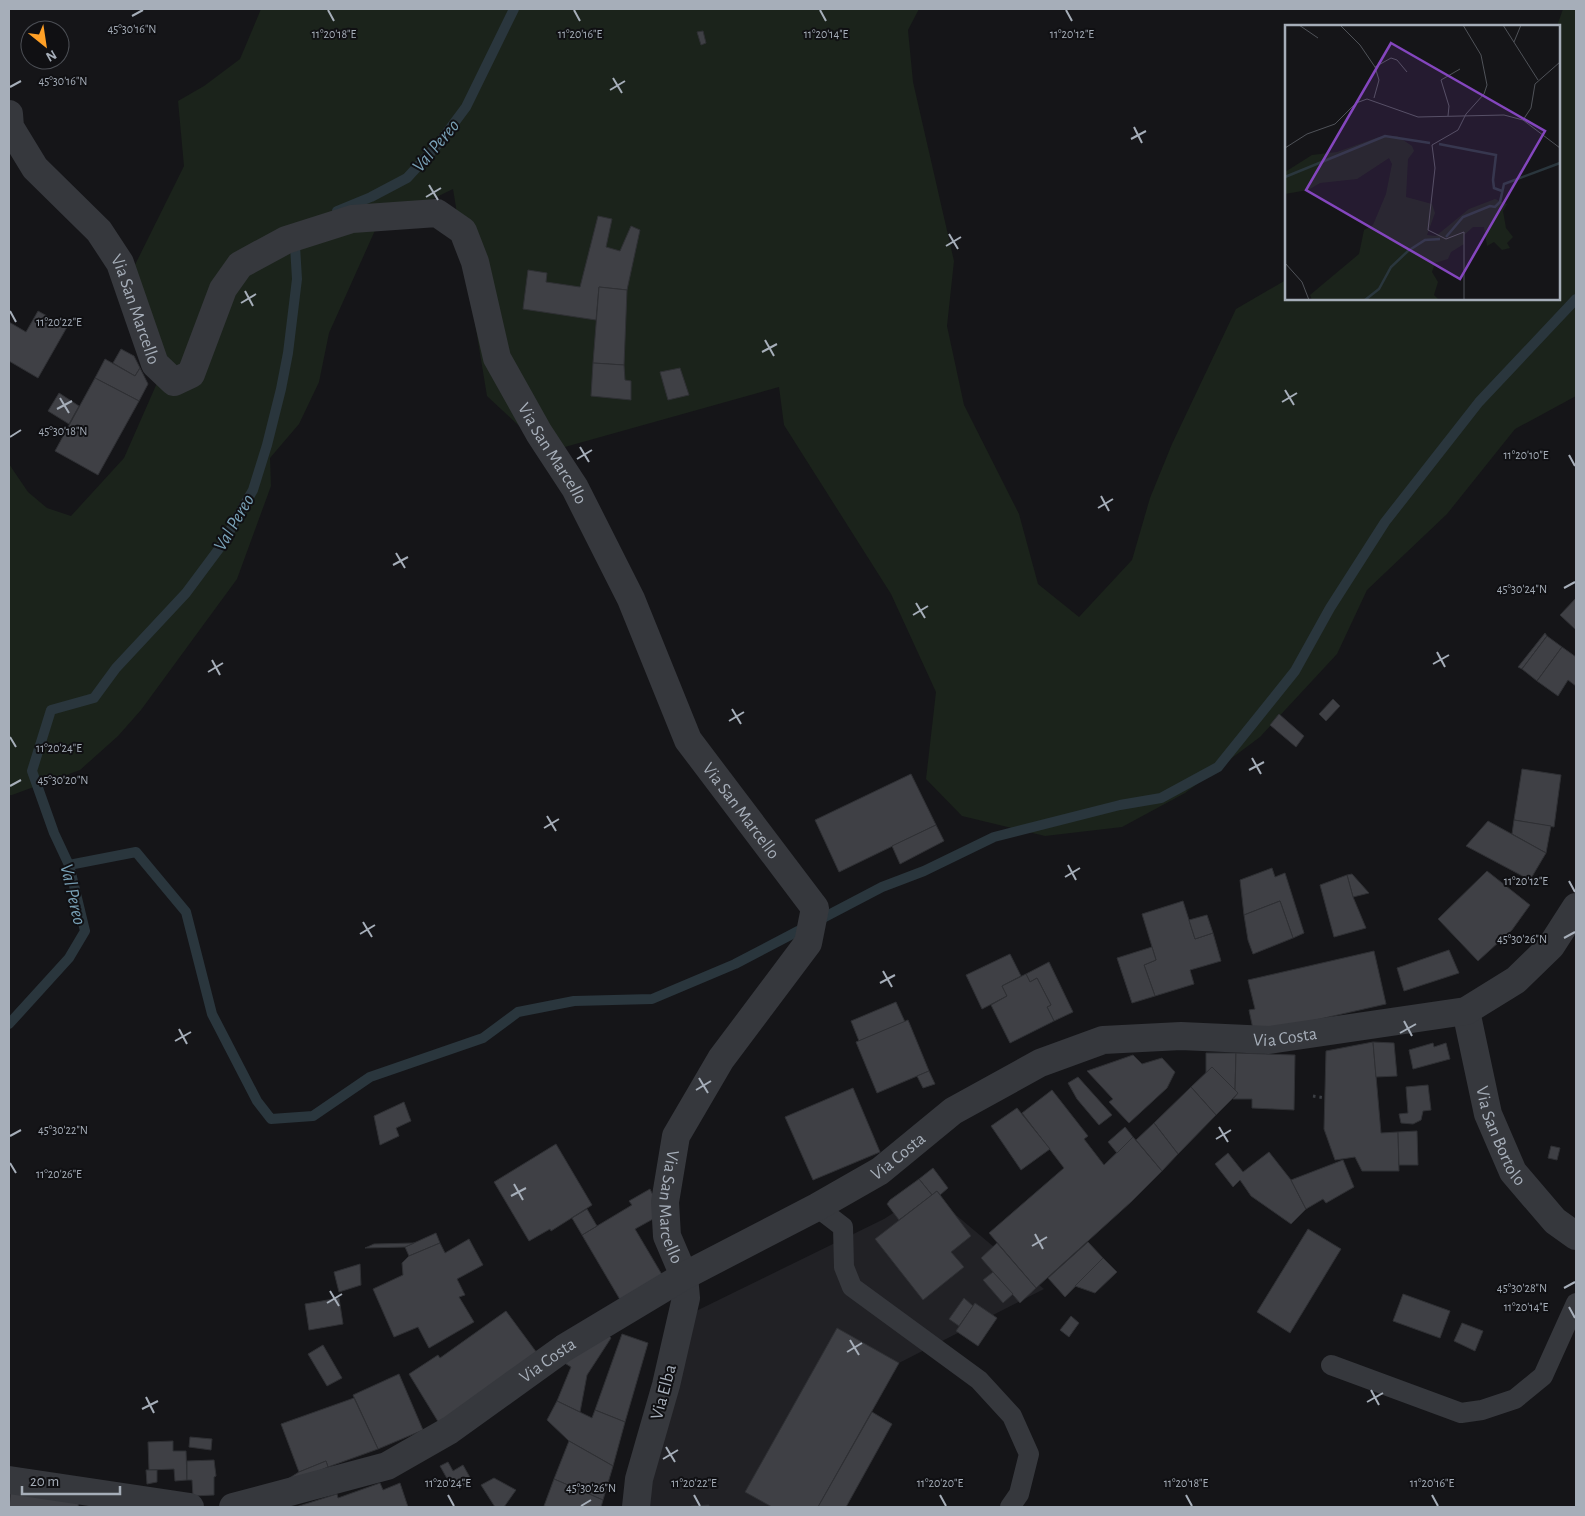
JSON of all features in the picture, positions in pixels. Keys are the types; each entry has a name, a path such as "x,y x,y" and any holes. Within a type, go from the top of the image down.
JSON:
{"street":[{"name":"Via San Marcello","path":"9,114 10,127 35,168 98,231 120,263 155,364 174,382 190,374 223,289 240,265 286,240 352,219 437,213 463,231 475,262 497,358 539,433 580,497 631,600 688,740 815,908 808,943 721,1059 676,1136 665,1202 667,1236 684,1276"},
{"name":"Via Costa","path":"233,1507 386,1466 450,1430 564,1348 684,1276 817,1207 880,1171 953,1111 1040,1062 1102,1040 1181,1036 1269,1040 1466,1011 1516,980 1551,946 1576,907"},
{"name":"Via San Bortolo","path":"1466,1011 1488,1114 1512,1172 1555,1221 1576,1236"},
{"name":"Via Elba","path":"636,1507 640,1479 666,1384 686,1298 684,1276"},
{"path":"9,1480 190,1507"}],"lane":[{"path":"817,1207 843,1227 844,1267 852,1287 980,1380 1012,1416 1029,1454 1019,1494 1010,1507"},
{"path":"1331,1365 1461,1412 1482,1410 1514,1399 1543,1376 1576,1304"}],"path":[{"path":"1313,1096 1325,1098"}],"shaded area":[{"path":"261,9 919,9 908,30 913,82 954,261 947,326 964,405 1019,514 1038,584 1079,617 1132,560 1150,498 1172,444 1236,309 1285,281 1285,300 1560,300 1560,25 1557,25 1563,9 1576,9 1576,396 1515,429 1447,514 1367,590 1337,654 1260,737 1185,793 1122,827 1045,836 962,816 926,779 936,692 891,594 784,425 779,387 547,452 487,396 453,189 377,226 329,333 319,382 299,424 270,458 271,486 237,579 141,710 118,736 80,770 9,795 9,464 28,492 47,508 71,516 124,458 168,358 123,289 184,166 178,101 204,86 240,59"},
{"path":"926,1182 956,1215 1044,1289 899,1363 818,1507 644,1507 692,1313 884,1219 907,1204"}],"building":[{"path":"703,31 706,43 701,45 697,32"},
{"path":"598,216 612,219 606,247 620,251 631,226 640,230 627,290 599,287 596,320 523,309 528,270 547,273 546,282 580,287"},
{"path":"599,287 627,290 624,365 593,363"},
{"path":"38,311 67,327 38,378 9,361 9,322 26,332"},
{"path":"121,349 134,356 140,368 135,376 113,363"},
{"path":"105,359 135,376 140,368 148,384 139,401 95,378"},
{"path":"593,363 624,365 625,380 631,381 631,400 591,396"},
{"path":"680,368 689,395 668,400 660,372"},
{"path":"95,378 139,401 98,475 55,451"},
{"path":"59,393 79,406 69,424 48,411"},
{"path":"1576,598 1576,630 1560,615"},
{"path":"1545,633 1547,636 1522,669 1518,667"},
{"path":"1547,636 1562,647 1537,681 1522,669"},
{"path":"1562,647 1576,657 1576,686 1568,680 1558,696 1537,681"},
{"path":"1333,699 1340,706 1326,721 1319,714"},
{"path":"1279,714 1304,736 1296,747 1270,725"},
{"path":"1522,769 1561,775 1554,827 1514,820"},
{"path":"911,774 936,825 839,872 815,820"},
{"path":"1514,820 1551,826 1546,853 1512,834"},
{"path":"1488,821 1546,853 1530,880 1466,846"},
{"path":"936,825 944,841 900,864 892,846"},
{"path":"1272,868 1275,877 1285,873 1304,933 1293,938 1280,901 1244,915 1240,880"},
{"path":"1487,871 1530,905 1512,930 1478,961 1438,919"},
{"path":"1352,874 1369,893 1353,897 1347,875"},
{"path":"1347,875 1353,897 1366,928 1334,937 1320,885"},
{"path":"1183,901 1195,939 1213,933 1221,961 1190,970 1194,984 1155,996 1144,965 1156,960 1142,914"},
{"path":"1280,901 1293,938 1253,954 1248,940 1244,915"},
{"path":"1207,915 1213,933 1195,939 1189,920"},
{"path":"1152,947 1156,960 1144,965 1155,996 1132,1003 1117,958"},
{"path":"1449,950 1459,973 1404,991 1397,968"},
{"path":"1374,951 1386,1004 1254,1034 1249,1010 1255,1009 1248,980"},
{"path":"1010,954 1021,976 1002,986 1007,996 982,1009 966,975"},
{"path":"1049,962 1073,1012 1054,1021 1047,1007 1051,1005 1037,978 1030,982 1026,974"},
{"path":"1026,974 1030,982 1037,978 1051,1005 1047,1007 1054,1021 1010,1043 991,1005 1007,996 1002,986"},
{"path":"896,1002 905,1022 859,1041 851,1021"},
{"path":"908,1020 929,1071 877,1093 856,1042"},
{"path":"1373,1042 1381,1133 1398,1132 1399,1171 1362,1171 1355,1157 1335,1160 1324,1129 1326,1051"},
{"path":"1373,1042 1394,1043 1397,1076 1376,1077"},
{"path":"1433,1043 1434,1047 1446,1043 1450,1059 1413,1069 1409,1050"},
{"path":"1206,1053 1236,1053 1235,1090 1212,1067 1206,1073"},
{"path":"1236,1053 1295,1055 1294,1110 1252,1108 1252,1099 1233,1099 1238,1093 1235,1090"},
{"path":"1133,1055 1142,1064 1162,1058 1175,1072 1167,1088 1129,1123 1109,1102 1113,1099 1087,1071"},
{"path":"1212,1067 1238,1093 1216,1115 1191,1087"},
{"path":"929,1071 935,1084 923,1088 917,1076"},
{"path":"1078,1077 1112,1115 1099,1125 1077,1099 1068,1083"},
{"path":"1428,1085 1431,1110 1423,1111 1421,1120 1413,1124 1401,1123 1399,1114 1408,1113 1406,1087"},
{"path":"1191,1087 1216,1115 1178,1154 1154,1123"},
{"path":"853,1088 880,1152 813,1180 785,1117"},
{"path":"1052,1090 1088,1136 1084,1139 1104,1165 1133,1137 1162,1171 1131,1202 1036,1288 989,1233 1064,1168 1022,1113"},
{"path":"404,1102 411,1121 396,1128 399,1136 380,1145 374,1116"},
{"path":"1017,1108 1050,1149 1021,1170 991,1126"},
{"path":"1154,1123 1178,1154 1162,1171 1136,1140"},
{"path":"1125,1127 1133,1137 1117,1153 1108,1142"},
{"path":"1417,1131 1418,1165 1399,1165 1398,1132"},
{"path":"556,1144 592,1205 551,1231 550,1229 529,1241 494,1182"},
{"path":"1551,1146 1560,1148 1557,1160 1548,1158"},
{"path":"1269,1152 1291,1180 1306,1209 1291,1224 1251,1196 1240,1180 1233,1187 1215,1164 1228,1153 1243,1172"},
{"path":"1343,1160 1354,1187 1326,1203 1323,1199 1306,1209 1291,1180"},
{"path":"933,1168 948,1188 940,1195 937,1191 932,1195 919,1179"},
{"path":"919,1179 932,1195 899,1220 887,1204"},
{"path":"650,1189 662,1214 635,1229 664,1278 622,1303 582,1235 632,1205 629,1201"},
{"path":"937,1191 971,1236 951,1252 964,1267 923,1300 875,1239"},
{"path":"587,1209 597,1226 582,1235 572,1218"},
{"path":"1308,1229 1341,1249 1290,1333 1257,1312"},
{"path":"436,1233 440,1243 409,1256 405,1247"},
{"path":"469,1239 483,1265 457,1279 465,1295 459,1297 474,1322 429,1348 418,1327 394,1337 373,1289 403,1275 402,1263 409,1256 440,1243 445,1253"},
{"path":"1088,1242 1103,1258 1065,1297 1048,1278"},
{"path":"414,1243 405,1247 365,1248 374,1244"},
{"path":"997,1243 1036,1288 1020,1303 981,1258"},
{"path":"1103,1258 1117,1272 1095,1293 1075,1286"},
{"path":"360,1264 361,1285 339,1292 334,1272"},
{"path":"993,1272 1013,1294 1003,1303 983,1280"},
{"path":"1403,1294 1450,1311 1440,1338 1393,1321"},
{"path":"339,1298 343,1324 309,1330 305,1304"},
{"path":"964,1298 973,1306 959,1326 949,1319"},
{"path":"975,1303 997,1318 978,1346 956,1331"},
{"path":"506,1311 537,1353 442,1428 409,1374 438,1355 440,1358"},
{"path":"1071,1316 1079,1323 1069,1337 1060,1330"},
{"path":"1462,1323 1483,1331 1475,1351 1454,1341"},
{"path":"837,1328 899,1363 818,1507 772,1507 745,1492"},
{"path":"606,1333 611,1338 587,1375 580,1412 557,1401 571,1367 563,1362"},
{"path":"622,1334 648,1343 625,1422 595,1410"},
{"path":"323,1345 342,1378 327,1386 308,1354"},
{"path":"399,1374 423,1430 378,1449 353,1395"},
{"path":"354,1398 378,1449 328,1467 326,1461 299,1472 281,1424"},
{"path":"557,1401 592,1418 595,1410 625,1422 613,1466 569,1441 547,1420"},
{"path":"872,1412 892,1424 846,1507 818,1507"},
{"path":"190,1437 212,1439 211,1450 189,1447"},
{"path":"173,1441 173,1451 186,1451 187,1480 175,1481 174,1469 149,1470 148,1442"},
{"path":"569,1441 613,1466 603,1500 554,1479"},
{"path":"214,1460 216,1476 214,1477 214,1495 193,1496 192,1480 187,1480 187,1461"},
{"path":"326,1461 328,1467 267,1492 299,1472"},
{"path":"448,1462 453,1471 463,1465 472,1481 458,1489 453,1480 449,1482 440,1466"},
{"path":"146,1470 157,1470 157,1482 147,1484"},
{"path":"494,1478 516,1490 504,1507 495,1507 481,1485"},
{"path":"554,1479 603,1500 601,1507 544,1506"},
{"path":"380,1483 383,1490 400,1483 408,1507 296,1507 337,1494 338,1498"},
{"path":"11,1490 79,1499 78,1507 9,1507"},
{"path":"709,1505 709,1507 691,1506"}],"waterway":[{"name":"Val Pereo","path":"337,211 371,197 407,178 440,142 466,107 514,9"},
{"name":"Val Pereo","path":"9,1024 69,958 85,931 69,865 54,833 32,771 51,710 94,698 116,668 186,593 221,546 253,490 267,445 288,353 297,279 295,246 297,237"},
{"path":"69,865 136,852 186,912 212,1014 257,1101 271,1119 313,1116 370,1077 483,1038 518,1012 574,1001 652,999 735,964 882,887 924,871 994,837 1120,805 1161,798 1218,767 1295,671 1330,608 1385,522 1479,402 1576,299"}]}
